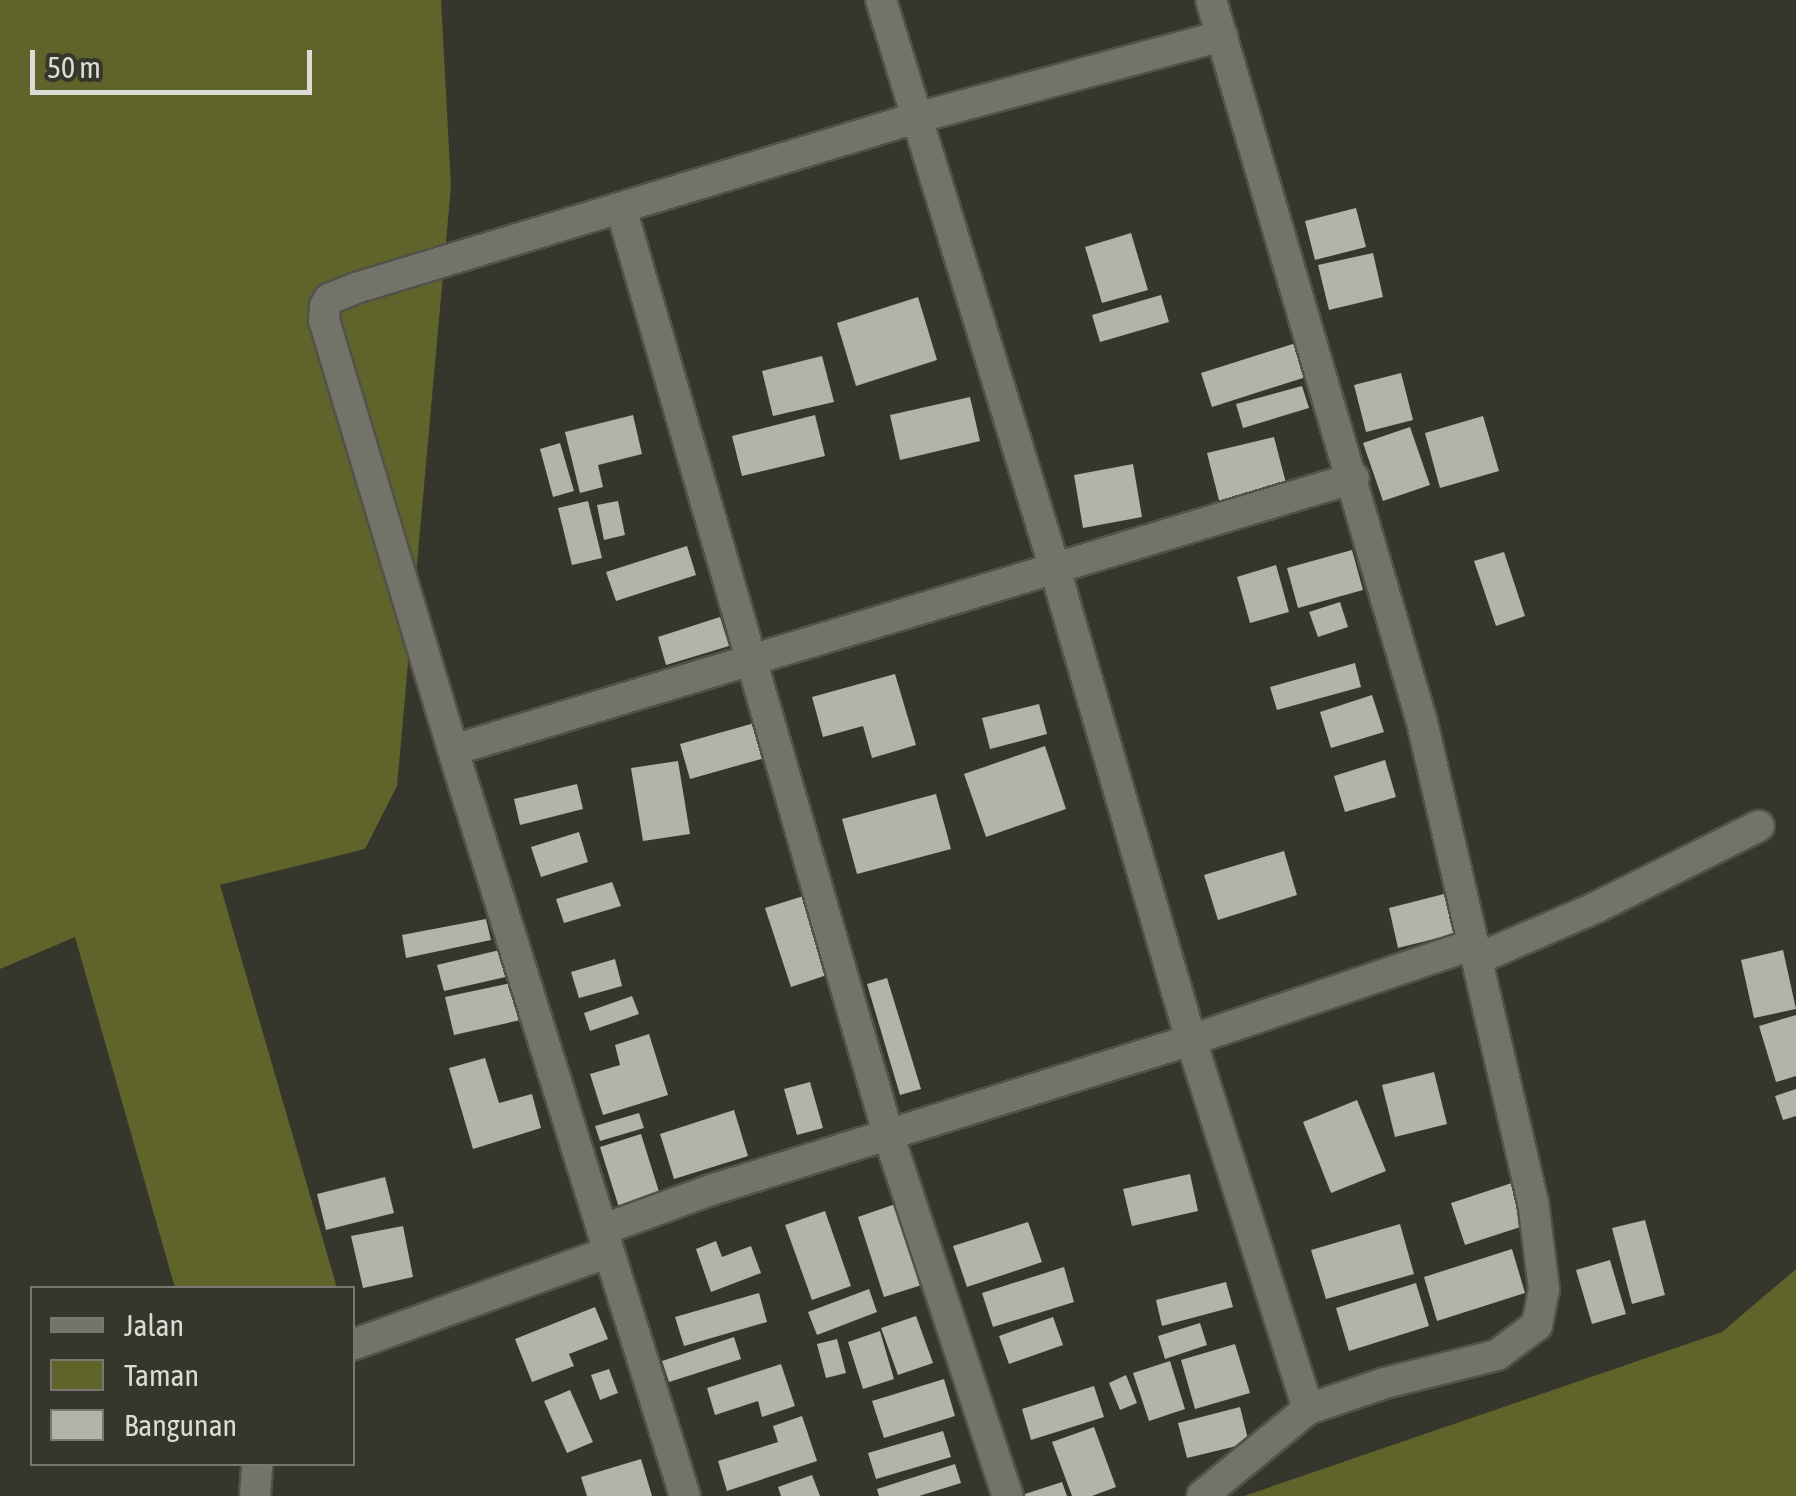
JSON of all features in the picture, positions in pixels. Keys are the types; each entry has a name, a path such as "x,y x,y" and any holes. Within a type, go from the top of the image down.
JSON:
{"street":[{"path":"881,0 1055,569 1191,1040 1308,1409"},
{"path":"1202,1496 1308,1409 1385,1383 1496,1355 1528,1334 1542,1316 1544,1289 1533,1202 1422,722 1212,0"},
{"path":"686,1496 453,750 324,320 325,306 329,299 356,288 916,118 1222,36"},
{"path":"621,208 889,1137 1008,1496"},
{"path":"453,750 1354,478"},
{"path":"355,1344 605,1241 711,1190 1475,951 1597,907 1759,826"},
{"path":"255,1496 257,1466"}],"green space":[{"path":"0,0 441,0 451,186 397,786 365,849 220,885 336,1286 174,1286 75,937 0,969"},
{"path":"1796,1269 1796,1496 1244,1496 1722,1332"}],"building":[{"path":"1356,208 1366,247 1315,260 1305,221"},
{"path":"1131,233 1148,290 1102,303 1085,247"},
{"path":"1373,253 1383,297 1329,310 1318,265"},
{"path":"1161,295 1169,322 1100,342 1092,315"},
{"path":"918,297 937,360 856,386 837,323"},
{"path":"1296,343 1306,377 1212,407 1201,373"},
{"path":"822,356 834,402 773,416 762,371"},
{"path":"1401,373 1413,420 1366,432 1354,385"},
{"path":"1302,386 1309,408 1243,428 1236,404"},
{"path":"970,397 980,441 900,460 890,415"},
{"path":"633,415 642,454 598,465 603,487 580,493 565,432"},
{"path":"815,415 825,456 742,476 732,436"},
{"path":"1483,416 1499,471 1440,488 1425,433"},
{"path":"1410,427 1430,485 1383,501 1363,443"},
{"path":"1274,437 1287,487 1220,504 1207,453"},
{"path":"560,443 574,491 553,497 540,449"},
{"path":"1133,464 1142,517 1083,528 1074,475"},
{"path":"588,501 602,558 572,565 558,508"},
{"path":"618,501 625,535 604,540 597,505"},
{"path":"687,546 696,575 616,601 606,572"},
{"path":"1352,550 1363,590 1298,608 1287,568"},
{"path":"1504,552 1525,616 1496,626 1474,561"},
{"path":"1276,565 1289,612 1250,623 1237,577"},
{"path":"1340,602 1348,627 1318,637 1309,612"},
{"path":"720,617 729,646 666,665 658,637"},
{"path":"1355,663 1361,687 1277,710 1270,687"},
{"path":"895,674 916,745 872,758 863,726 823,737 812,697"},
{"path":"1372,695 1384,732 1331,748 1320,712"},
{"path":"1039,704 1047,734 990,749 982,718"},
{"path":"758,722 768,757 690,779 680,744"},
{"path":"1045,746 1066,809 986,837 964,774"},
{"path":"1385,760 1396,797 1345,812 1334,776"},
{"path":"678,761 690,834 643,841 631,768"},
{"path":"577,784 583,809 520,825 514,799"},
{"path":"936,794 951,849 857,874 842,819"},
{"path":"579,832 588,862 541,877 531,847"},
{"path":"1284,851 1297,895 1218,920 1204,875"},
{"path":"612,882 621,906 564,923 556,899"},
{"path":"813,893 839,971 791,987 765,908"},
{"path":"1444,894 1454,934 1398,948 1389,908"},
{"path":"486,919 491,940 406,958 402,935"},
{"path":"508,948 514,975 444,991 437,965"},
{"path":"1783,950 1796,1009 1754,1018 1741,960"},
{"path":"615,959 622,986 579,998 571,972"},
{"path":"887,978 921,1089 900,1095 867,984"},
{"path":"516,982 525,1019 454,1035 445,997"},
{"path":"632,996 639,1014 590,1031 584,1013"},
{"path":"1796,1015 1796,1076 1776,1082 1759,1026"},
{"path":"649,1034 668,1095 603,1115 590,1074 620,1065 615,1045"},
{"path":"485,1058 499,1103 532,1094 541,1128 473,1149 449,1068"},
{"path":"1434,1072 1447,1124 1395,1137 1382,1085"},
{"path":"810,1082 823,1128 797,1135 784,1089"},
{"path":"1796,1089 1796,1116 1783,1120 1775,1096"},
{"path":"1357,1100 1386,1171 1331,1193 1303,1122"},
{"path":"734,1110 748,1156 674,1179 660,1134"},
{"path":"639,1113 644,1128 600,1141 595,1126"},
{"path":"641,1134 661,1198 620,1211 600,1147"},
{"path":"1190,1174 1198,1211 1132,1226 1123,1189"},
{"path":"385,1177 394,1213 326,1230 317,1194"},
{"path":"1518,1181 1533,1223 1465,1245 1451,1203"},
{"path":"901,1202 928,1283 884,1297 858,1217"},
{"path":"825,1211 851,1286 812,1300 785,1225"},
{"path":"1645,1220 1665,1295 1632,1304 1612,1228"},
{"path":"1028,1222 1042,1262 967,1287 953,1246"},
{"path":"1400,1224 1414,1274 1326,1299 1311,1250"},
{"path":"403,1226 413,1277 363,1288 351,1236"},
{"path":"716,1241 722,1257 751,1246 761,1273 711,1292 696,1249"},
{"path":"1512,1249 1525,1293 1437,1321 1424,1277"},
{"path":"1610,1260 1626,1314 1592,1324 1576,1270"},
{"path":"1064,1267 1074,1302 993,1327 982,1293"},
{"path":"1226,1282 1233,1307 1162,1326 1156,1300"},
{"path":"1416,1283 1429,1326 1349,1351 1336,1308"},
{"path":"869,1289 877,1312 817,1335 808,1312"},
{"path":"759,1293 767,1322 684,1346 675,1317"},
{"path":"595,1307 608,1339 569,1354 574,1366 532,1382 515,1339"},
{"path":"916,1316 933,1363 898,1375 881,1328"},
{"path":"1053,1317 1063,1345 1009,1364 999,1336"},
{"path":"1200,1323 1207,1345 1165,1359 1158,1336"},
{"path":"880,1331 894,1379 863,1389 848,1342"},
{"path":"734,1337 741,1359 669,1382 662,1361"},
{"path":"837,1339 846,1373 826,1378 817,1344"},
{"path":"1235,1344 1250,1393 1195,1409 1181,1360"},
{"path":"1170,1361 1185,1409 1149,1421 1133,1373"},
{"path":"781,1364 795,1406 762,1417 758,1401 715,1415 707,1388"},
{"path":"609,1369 618,1393 600,1400 591,1375"},
{"path":"1126,1375 1137,1403 1120,1410 1109,1383"},
{"path":"944,1379 955,1416 884,1438 872,1401"},
{"path":"1094,1386 1104,1417 1031,1440 1022,1409"},
{"path":"570,1390 593,1442 567,1453 544,1401"},
{"path":"1240,1407 1249,1443 1187,1458 1178,1423"},
{"path":"802,1416 817,1461 727,1491 718,1461 778,1442 773,1426"},
{"path":"1094,1427 1116,1487 1092,1496 1072,1496 1052,1442"},
{"path":"943,1431 951,1457 876,1479 868,1453"},
{"path":"641,1459 652,1496 587,1496 581,1477"},
{"path":"955,1464 961,1483 919,1496 879,1496 877,1489"},
{"path":"812,1475 820,1496 781,1496 778,1487"},
{"path":"1062,1482 1067,1496 1022,1496 1022,1495"}]}
